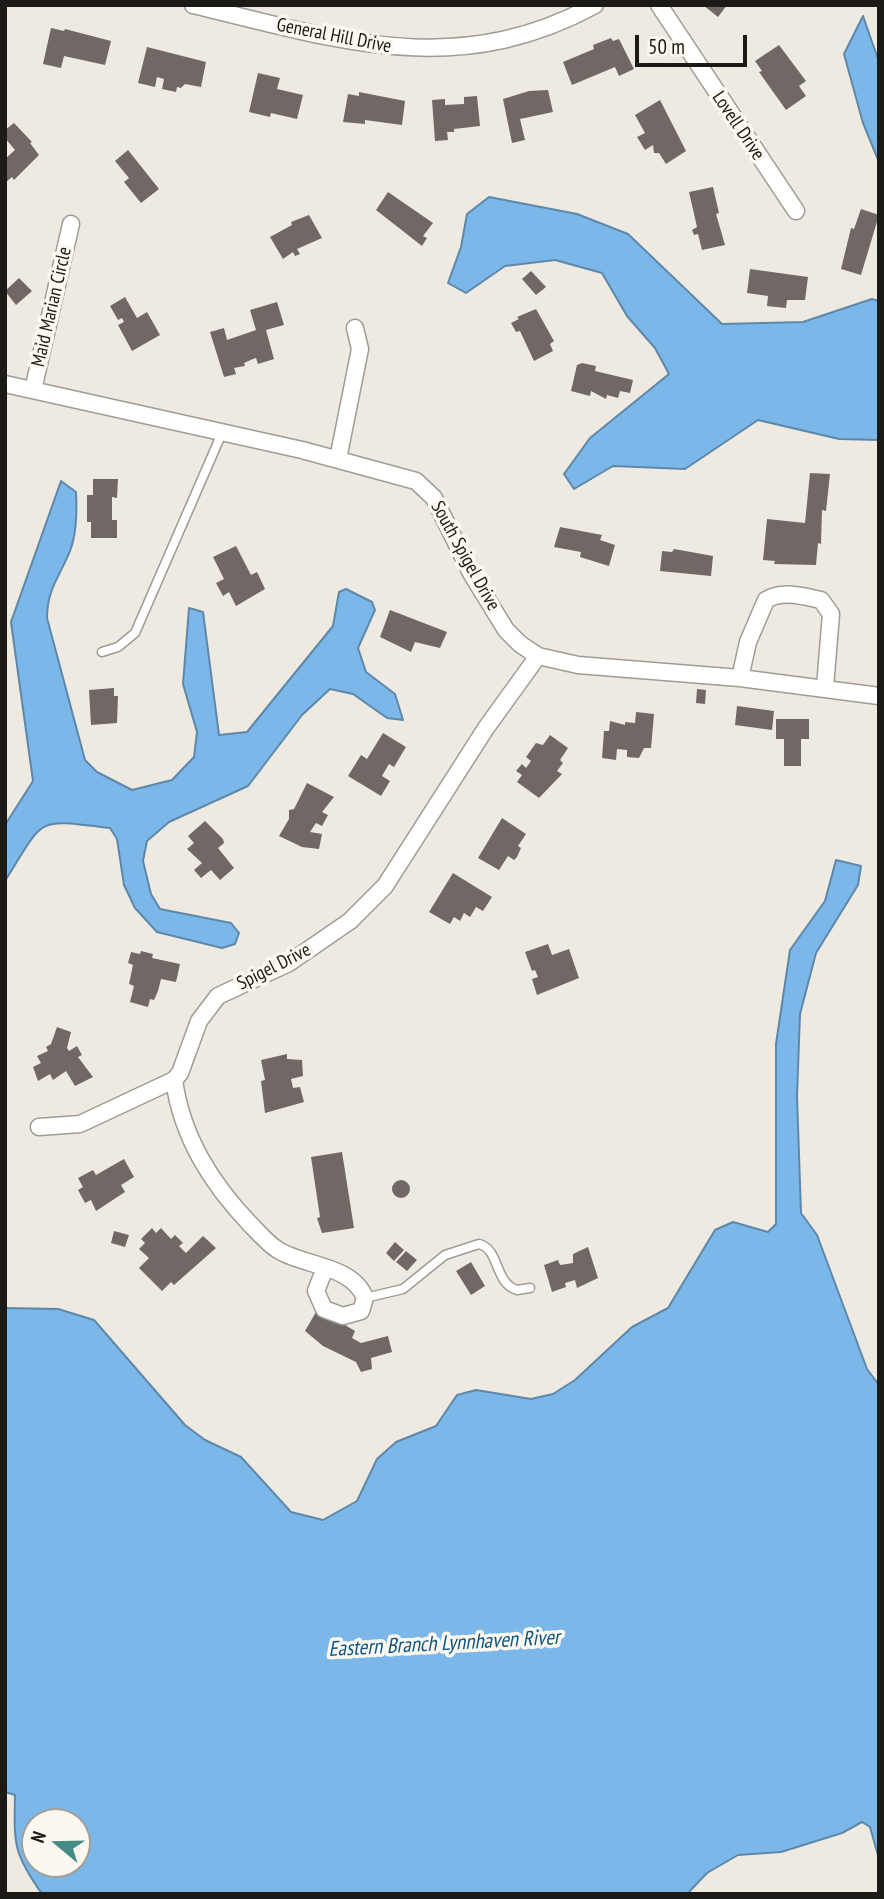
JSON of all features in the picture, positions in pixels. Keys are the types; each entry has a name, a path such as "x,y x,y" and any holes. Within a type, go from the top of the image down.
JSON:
{"street":[{"name":"General Hill Drive","path":"193,5 336,40 408,49 444,49 518,37 595,5"},
{"name":"Lovell Drive","path":"659,5 796,211"},
{"name":"Maid Marian Circle","path":"33,390 71,224"},
{"path":"338,459 360,349 355,328"},
{"name":"South Spigel Drive","path":"5,384 338,459 416,481 426,488 434,499 471,573 506,630 538,656 578,665 740,678 879,696"},
{"path":"740,678 748,642 766,600 780,594 803,596 821,600 831,614 825,687"},
{"name":"Spigel Drive","path":"174,1080 180,1073 199,1020 218,996 289,963 350,921 385,886 486,728 538,656"},
{"path":"40,1127 80,1124 174,1080 178,1104 195,1152 240,1213 278,1251 325,1268 345,1277 362,1290 365,1298 361,1311 342,1317 324,1309 316,1291 325,1268"}],"lane":[{"path":"102,652 118,648 135,633 222,433"},
{"path":"365,1298 403,1289 445,1255 479,1244 489,1249 502,1282 517,1290 530,1288"}],"water":[{"path":"863,16 879,62 879,162 863,123 844,54"},
{"path":"489,197 577,214 628,234 722,324 803,322 872,299 879,301 879,440 839,439 758,420 685,469 613,466 574,489 564,474 590,438 669,374 655,348 627,316 602,273 555,260 505,266 466,293 448,283 461,247 467,214"},
{"path":"61,481 76,492 75,529 70,551 52,591 47,618 85,760 97,772 132,790 172,780 194,757 197,732 183,684 189,608 203,612 219,735 247,732 333,626 339,592 346,589 372,602 375,610 358,648 366,672 395,694 403,720 387,718 353,694 330,689 302,715 248,786 169,822 147,841 143,861 151,894 160,909 231,923 239,933 235,944 222,948 157,932 135,908 124,885 117,839 110,828 67,823 44,827 28,844 5,881 5,825 33,781 11,622"},
{"name":"Eastern Branch Lynnhaven River","path":"836,860 861,866 858,885 816,953 800,1014 797,1096 801,1213 817,1235 867,1369 879,1385 879,1859 870,1827 862,1822 842,1833 781,1852 738,1855 707,1873 687,1894 42,1894 32,1878 91,1878 91,1808 21,1808 21,1860 15,1837 15,1795 5,1792 5,1308 58,1309 94,1320 185,1425 205,1440 241,1457 291,1512 323,1520 357,1501 377,1459 396,1442 436,1426 457,1395 476,1390 531,1399 553,1394 575,1380 632,1327 668,1308 715,1230 733,1222 768,1232 776,1224 776,1044 790,950 825,901"}],"building":[{"path":"703,5 727,5 718,17"},
{"path":"51,28 111,41 105,65 64,56 61,68 43,64"},
{"path":"611,38 613,41 619,39 634,69 619,76 615,67 572,85 563,62 594,49 593,45"},
{"path":"779,45 806,81 799,86 806,96 786,110 759,72 762,71 755,61"},
{"path":"147,47 206,62 201,87 185,84 181,88 177,87 176,92 162,89 164,79 157,77 155,87 138,83"},
{"path":"258,73 280,78 277,89 303,95 297,119 271,113 270,117 249,112"},
{"path":"548,90 553,112 520,119 525,140 512,143 503,99 529,91"},
{"path":"359,92 405,101 402,125 365,120 365,124 343,122 348,94 359,96"},
{"path":"477,96 480,126 454,129 454,132 447,132 448,140 435,141 432,100 445,99 445,105 464,104 464,97"},
{"path":"660,100 686,151 666,164 659,153 654,153 653,145 645,150 637,137 645,133 635,115"},
{"path":"14,123 32,142 30,143 39,155 14,180 12,177 5,183 5,159 15,150 5,138 5,130"},
{"path":"128,150 159,189 141,203 124,182 129,178 115,161"},
{"path":"713,187 719,213 716,214 725,245 702,250 698,234 694,235 692,230 697,227 689,192"},
{"path":"388,192 433,223 423,236 427,238 422,246 376,210"},
{"path":"861,209 879,215 861,275 841,269 851,228 854,229"},
{"path":"309,215 322,238 297,249 300,254 295,256 293,252 283,259 270,237 292,225 291,222"},
{"path":"750,269 808,277 805,300 787,300 786,308 767,306 768,296 747,293"},
{"path":"531,271 546,287 536,295 522,279"},
{"path":"19,278 32,291 16,305 5,291"},
{"path":"125,297 137,318 147,312 160,335 132,351 118,325 124,322 122,318 118,320 110,306"},
{"path":"277,302 284,325 266,330 274,359 258,364 256,358 253,359 244,363 245,366 234,368 236,374 224,377 210,332 224,328 227,340 256,330 250,310"},
{"path":"536,309 554,341 550,344 553,351 534,361 520,331 516,332 511,323 519,319 517,317"},
{"path":"582,363 596,366 595,371 633,380 630,393 620,391 618,398 607,395 606,399 591,391 590,396 571,391 577,365"},
{"path":"810,473 830,474 826,511 822,510 821,544 818,543 816,565 774,564 775,561 763,560 767,519 805,523"},
{"path":"93,479 118,479 117,498 112,497 112,520 117,520 117,538 91,538 91,522 87,522 87,495 93,495"},
{"path":"560,527 602,535 600,540 615,545 609,566 580,557 581,552 554,547"},
{"path":"236,546 251,575 257,572 265,589 236,606 229,592 223,596 216,583 224,579 213,557"},
{"path":"674,549 713,556 711,576 660,571 662,551 672,552"},
{"path":"390,610 447,632 440,648 415,642 411,652 380,637"},
{"path":"114,688 114,696 118,696 117,723 91,725 89,690"},
{"path":"697,689 706,690 705,704 696,703"},
{"path":"737,706 774,711 772,730 735,725"},
{"path":"636,712 654,714 651,748 644,748 639,758 627,757 627,750 617,749 616,760 602,758 604,731 609,731 610,721 625,725 625,722 635,723"},
{"path":"776,719 809,719 809,739 801,739 801,766 784,766 784,739 776,739"},
{"path":"383,733 406,747 394,767 389,764 382,776 390,781 381,796 348,776 361,755 367,759"},
{"path":"550,735 568,748 557,771 562,774 539,798 517,782 522,775 516,771 522,764 526,768 531,761 526,757 536,743 543,745"},
{"path":"307,783 334,797 322,812 328,815 322,826 316,823 310,832 322,834 319,849 302,847 279,836 289,819 289,810 294,809"},
{"path":"502,818 526,834 518,846 521,848 517,857 514,860 508,856 499,870 478,858"},
{"path":"205,821 223,839 224,843 218,848 234,868 220,880 211,870 201,878 194,870 202,863 187,849 194,843 188,836"},
{"path":"453,873 492,897 483,911 476,907 470,917 464,913 460,921 454,917 450,924 429,912"},
{"path":"548,944 552,955 569,949 579,978 537,995 532,979 538,977 535,970 532,971 525,952"},
{"path":"141,951 153,954 152,958 180,964 176,982 161,979 154,1000 150,999 148,1007 130,1002 134,986 129,984 133,965 128,963 131,952 140,954"},
{"path":"57,1027 71,1032 67,1048 69,1051 77,1046 82,1055 78,1057 93,1077 75,1086 66,1071 53,1080 50,1074 38,1081 33,1067 41,1063 37,1056 48,1051 46,1047 51,1044"},
{"path":"287,1054 287,1059 302,1060 303,1076 291,1079 293,1088 300,1087 304,1102 265,1113 261,1081 265,1080 261,1060"},
{"path":"342,1152 354,1228 322,1233 317,1218 320,1217 311,1157"},
{"path":"124,1159 134,1177 121,1185 125,1192 96,1211 91,1200 85,1203 78,1190 83,1187 78,1178 93,1170 96,1175"},
{"path":"401,1180 407,1183 410,1189 407,1195 401,1198 395,1195 392,1189 395,1183"},
{"path":"152,1228 156,1233 161,1228 171,1239 175,1235 183,1243 179,1246 186,1253 203,1236 216,1248 174,1285 171,1282 162,1291 139,1268 149,1258 139,1249 145,1243 141,1239"},
{"path":"114,1231 129,1235 125,1247 111,1243"},
{"path":"395,1242 404,1250 394,1261 386,1253"},
{"path":"588,1247 598,1278 577,1288 575,1280 565,1283 566,1287 552,1292 544,1265 558,1260 560,1265 573,1263 573,1254"},
{"path":"406,1251 417,1260 407,1271 396,1262"},
{"path":"471,1262 485,1286 471,1295 456,1271"},
{"path":"316,1312 347,1322 345,1325 355,1331 352,1338 361,1343 388,1336 392,1352 371,1358 372,1369 361,1372 356,1362 323,1346 305,1331"}]}
